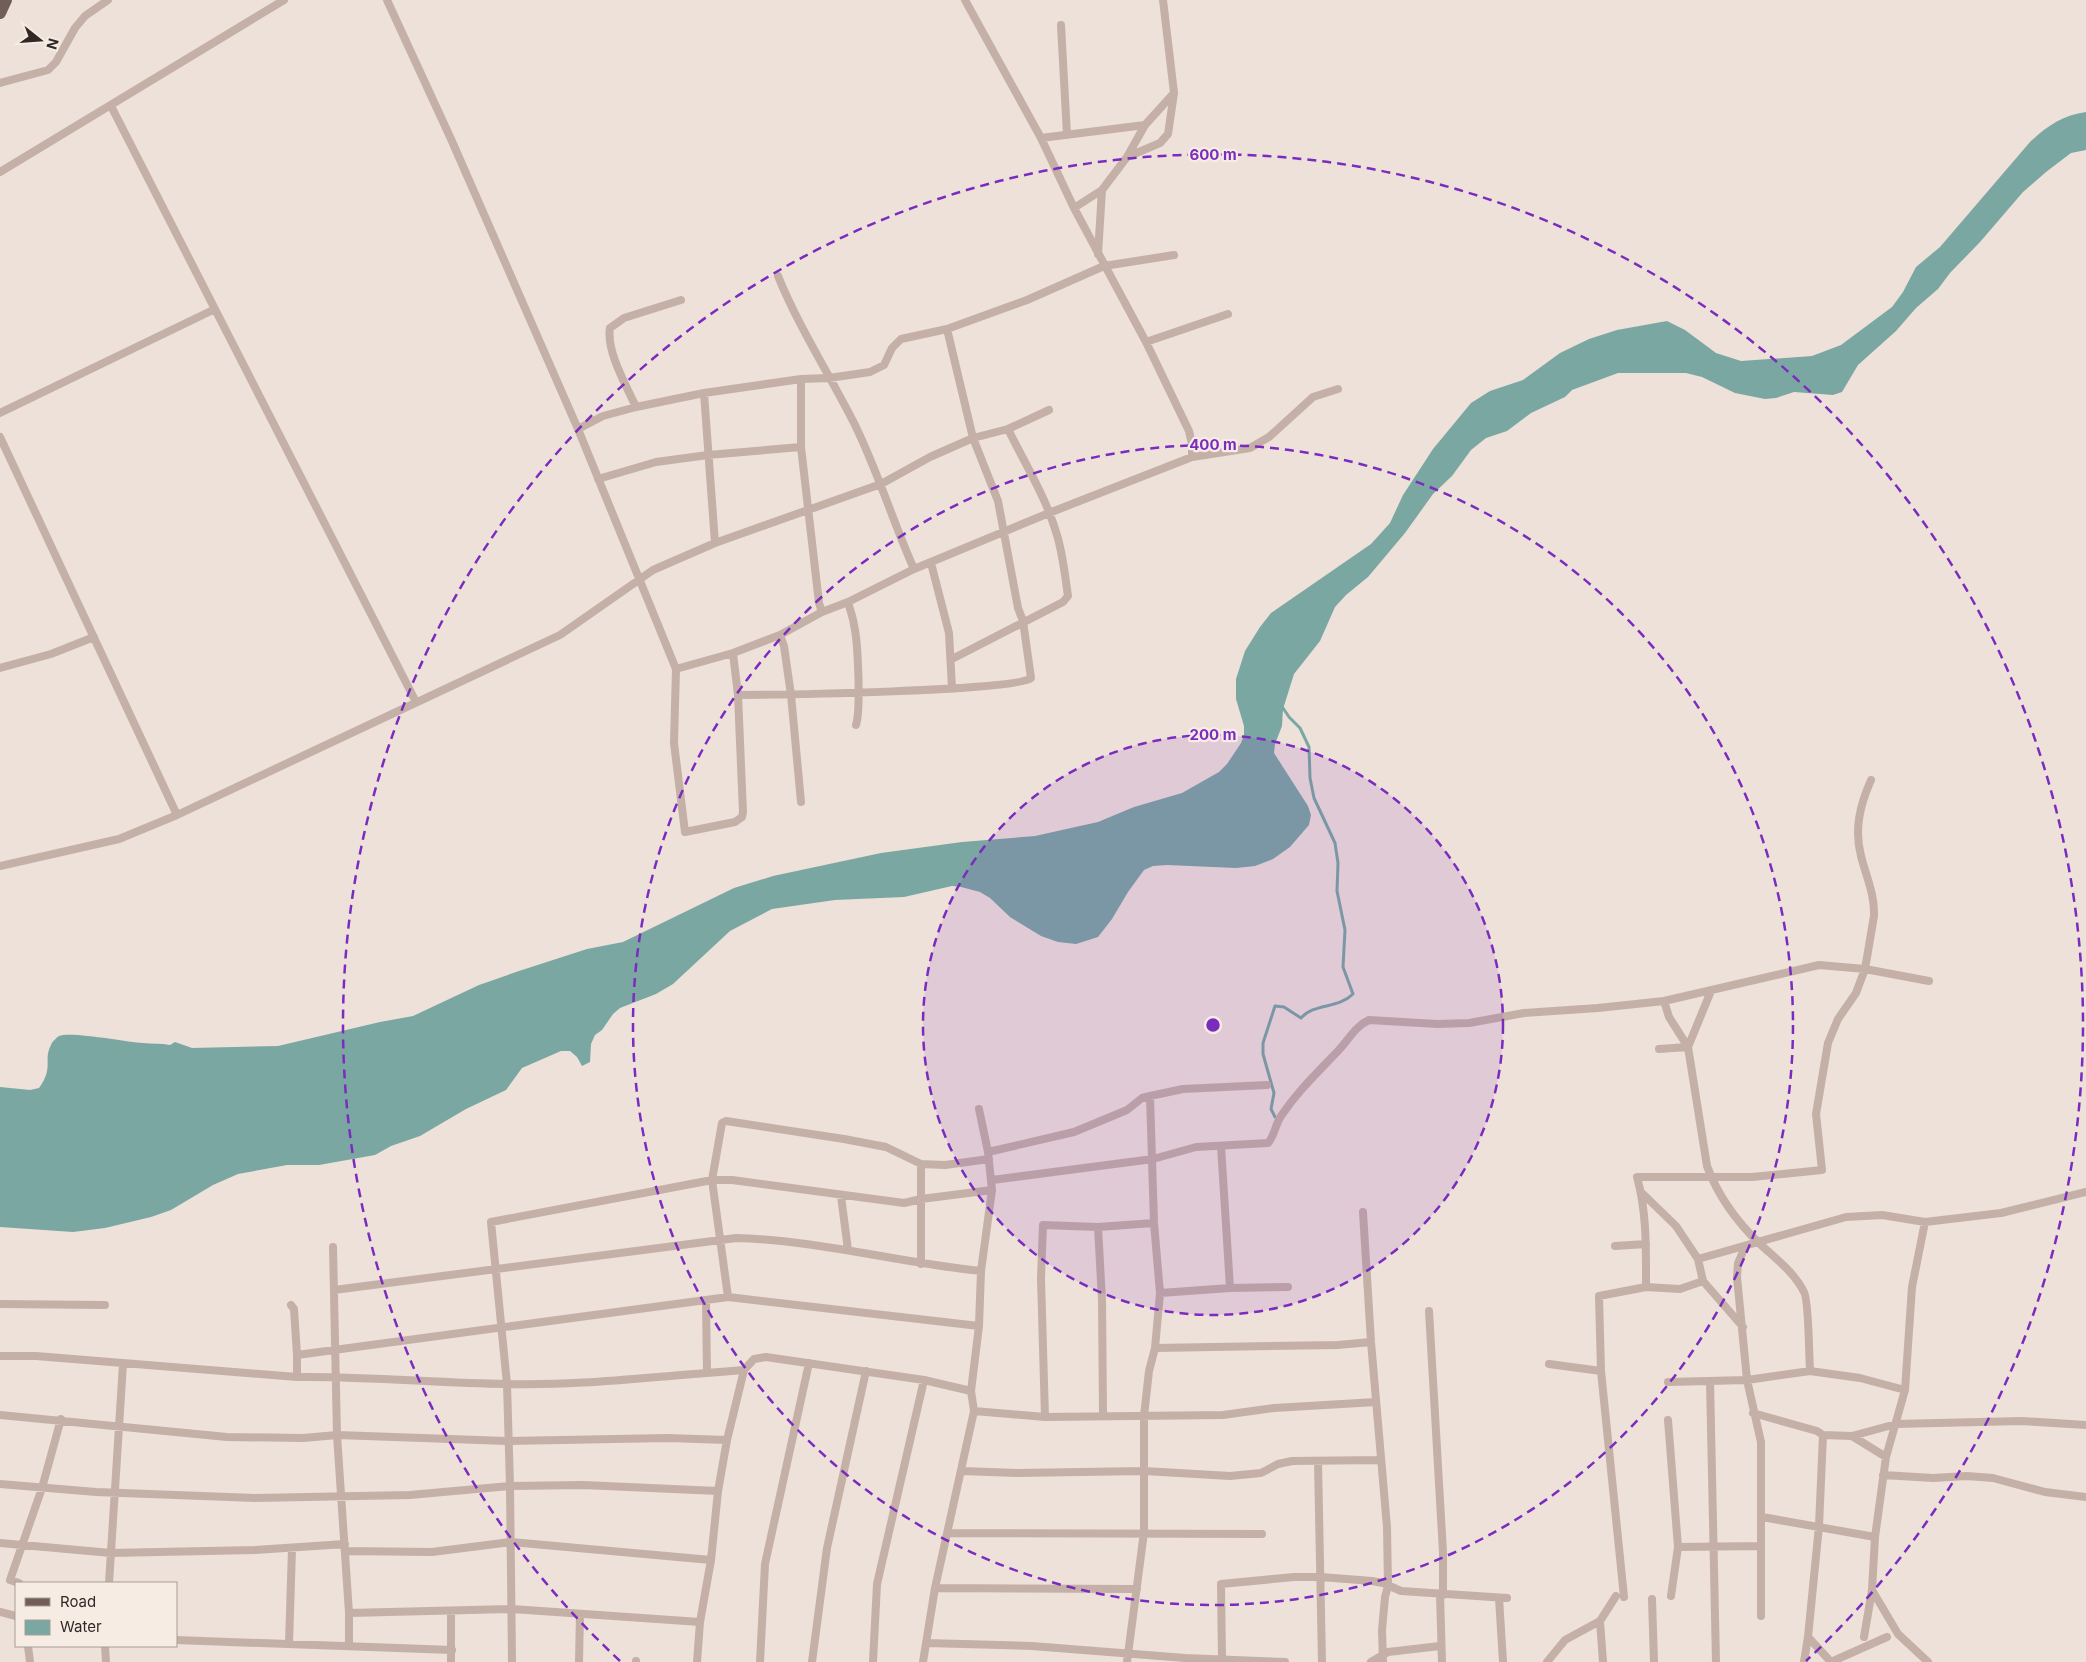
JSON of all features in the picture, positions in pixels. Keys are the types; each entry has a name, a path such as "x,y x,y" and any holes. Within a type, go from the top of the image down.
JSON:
{"main road":[{"path":"0,13 6,0"}],"street":[{"path":"0,83 48,70 56,62 75,28 96,4 108,0"},
{"path":"0,172 284,0"},
{"path":"387,0 451,139 578,429 676,669 674,744 685,832 735,822 742,817 738,695 733,653"},
{"path":"965,0 1041,138 1074,208 1146,342 1189,431 1192,457"},
{"path":"1127,157 1160,143 1168,134 1174,94 1163,0"},
{"path":"1061,25 1067,135"},
{"path":"1074,208 1102,190 1127,157 1145,125 1174,94"},
{"path":"111,106 416,702"},
{"path":"1041,138 1145,125"},
{"path":"1098,254 1102,190"},
{"path":"578,429 604,416 636,407 704,393 801,379 829,378 870,372 884,364 892,348 901,339 947,329 1027,300 1104,266 1174,254"},
{"path":"778,276 788,301 855,424 881,484 914,570"},
{"path":"636,407 612,352 609,337 610,328 624,318 681,300"},
{"path":"0,413 215,309"},
{"path":"1146,342 1228,314"},
{"path":"738,695 791,695 952,688 1017,683 1031,678 1023,621 1018,608 998,501 973,438 947,329"},
{"path":"801,379 800,447 818,603 822,612"},
{"path":"676,669 733,653 780,635 822,612 848,602 914,570 1049,513 1192,457 1250,448 1268,437 1313,397 1338,389"},
{"path":"704,393 715,543"},
{"path":"0,866 120,839 177,815 560,635 639,582 653,570 715,543 881,484 930,457 973,438 1008,429 1049,410"},
{"path":"952,659 1063,602 1068,596 1057,534 1033,474 1020,455 1008,429"},
{"path":"0,437 177,815"},
{"path":"598,479 656,462 708,455 800,447"},
{"path":"931,563 949,633 952,659 952,688"},
{"path":"848,602 855,627 858,692 858,718 856,725"},
{"path":"780,635 784,646 791,695 801,802"},
{"path":"0,668 51,654 94,637"},
{"path":"1646,1287 1646,1244 1642,1193 1637,1177 1752,1177 1822,1170 1816,1114 1828,1043 1838,1019 1856,993 1865,969 1874,907 1860,854 1858,828 1861,801 1871,780"},
{"path":"992,1180 1154,1158 1196,1147 1268,1143 1273,1138 1280,1118 1303,1086 1337,1053 1360,1024 1370,1020 1437,1024 1469,1023 1524,1013 1664,1001 1819,965 1865,969 1929,981"},
{"path":"1688,1048 1711,991"},
{"path":"1664,1001 1669,1017 1688,1048 1707,1166 1711,1176 1727,1207 1758,1242 1792,1274 1806,1293 1810,1371"},
{"path":"1659,1049 1688,1048"},
{"path":"728,1296 712,1180 722,1122 726,1121 844,1138 886,1147 921,1164 945,1165 1074,1132 1127,1110 1142,1098 1150,1096 1183,1089 1267,1085"},
{"path":"1127,1658 1144,1532 1144,1416 1149,1371 1155,1348 1160,1294 1154,1222 1154,1158 1149,1115 1150,1096"},
{"path":"923,1662 935,1588 974,1411 971,1391 979,1326 981,1271 992,1190 988,1155 979,1109"},
{"path":"1221,1146 1230,1288"},
{"path":"921,1164 921,1264"},
{"path":"512,1662 507,1384 491,1222 712,1180 732,1180 904,1203 992,1190"},
{"path":"1698,1259 1846,1217 1882,1214 1925,1222 2001,1213 2086,1192"},
{"path":"1642,1193 1676,1226 1698,1259 1703,1282 1743,1327"},
{"path":"841,1196 848,1250"},
{"path":"1363,1212 1371,1342 1387,1527 1388,1586 1382,1623 1383,1658"},
{"path":"1045,1416 1041,1278 1043,1225 1098,1227 1154,1222"},
{"path":"1864,1637 1872,1590 1883,1475 1886,1457 1905,1390 1912,1287 1925,1222"},
{"path":"1098,1227 1102,1300 1103,1415"},
{"path":"334,1290 721,1240 756,1239 848,1250 921,1264 981,1271"},
{"path":"1615,1246 1646,1244"},
{"path":"1745,1246 1738,1263 1737,1277 1747,1380 1761,1442 1761,1616"},
{"path":"333,1247 337,1435 349,1613 349,1645"},
{"path":"1547,1662 1565,1640 1600,1621 1620,1596 1601,1371 1599,1296 1646,1287 1680,1289 1703,1282"},
{"path":"1160,1294 1230,1288 1288,1286"},
{"path":"297,1355 728,1296 979,1326"},
{"path":"706,1300 707,1373"},
{"path":"0,1304 105,1305"},
{"path":"291,1305 294,1309 297,1355 296,1377"},
{"path":"1429,1311 1443,1552 1440,1646 1442,1662"},
{"path":"1155,1348 1338,1345 1371,1342"},
{"path":"0,1356 36,1356 296,1377 335,1376 507,1384 566,1383 744,1370"},
{"path":"697,1662 700,1622 711,1560 718,1491 727,1440 744,1370 754,1359 766,1357 866,1371 924,1380 971,1391"},
{"path":"760,1662 765,1564 809,1363"},
{"path":"109,1582 124,1364"},
{"path":"1549,1364 1601,1371"},
{"path":"812,1662 826,1548 866,1371"},
{"path":"1668,1382 1747,1380 1810,1371 1860,1378 1905,1390"},
{"path":"872,1662 877,1584 924,1380"},
{"path":"1710,1381 1715,1547 1713,1604 1716,1662"},
{"path":"974,1411 1045,1416 1223,1415 1274,1408 1376,1402"},
{"path":"1753,1413 1817,1431 1823,1435 1852,1436 1896,1424 2022,1421 2086,1426"},
{"path":"0,1415 61,1419 120,1427 227,1437 303,1438 337,1435 507,1442 668,1438 727,1440"},
{"path":"17,1582 10,1580 42,1488 61,1419"},
{"path":"1668,1420 1678,1547 1672,1596"},
{"path":"1804,1662 1819,1526 1823,1435"},
{"path":"1852,1436 1886,1457"},
{"path":"962,1471 1017,1473 1144,1471 1230,1476 1261,1473 1278,1464 1292,1461 1380,1460"},
{"path":"1318,1462 1320,1662"},
{"path":"1883,1475 1932,1478 1967,1476 1993,1478 2045,1492 2086,1497"},
{"path":"0,1484 42,1488 255,1498 410,1495 510,1486 582,1485 718,1491"},
{"path":"1762,1517 1876,1537"},
{"path":"948,1533 1144,1532 1262,1534"},
{"path":"0,1543 111,1553 345,1548 432,1552 511,1542 711,1560"},
{"path":"1678,1547 1760,1546"},
{"path":"289,1644 292,1549"},
{"path":"1222,1660 1221,1584 1294,1577 1372,1581 1401,1591 1503,1598 1503,1662"},
{"path":"935,1588 1137,1589"},
{"path":"1872,1590 1898,1634 1928,1662"},
{"path":"1652,1599 1654,1662"},
{"path":"349,1613 512,1609 700,1622"},
{"path":"451,1611 451,1662"},
{"path":"0,1612 15,1616"},
{"path":"580,1614 580,1662"},
{"path":"1600,1621 1603,1662"},
{"path":"1808,1637 1831,1662 1887,1638"},
{"path":"178,1640 452,1650"},
{"path":"926,1643 1032,1646 1127,1658 1285,1662"},
{"path":"1371,1662 1397,1650 1440,1646"},
{"path":"28,1647 30,1662"},
{"path":"105,1647 106,1662"}],"water":[{"path":"2086,112 2086,150 2071,153 2023,192 1980,242 1950,273 1938,289 1916,308 1896,331 1858,365 1842,392 1833,395 1794,392 1776,398 1765,399 1735,393 1702,377 1686,373 1618,373 1572,390 1565,397 1531,413 1507,431 1486,438 1471,450 1452,476 1433,494 1405,533 1368,577 1335,607 1320,641 1294,674 1283,709 1282,726 1275,744 1274,753 1308,806 1311,815 1309,825 1290,847 1273,859 1255,866 1236,868 1153,866 1144,870 1098,937 1076,944 1058,942 1041,936 1010,917 990,898 980,892 961,887 952,886 904,897 835,900 772,909 730,931 673,984 656,994 620,1008 613,1014 602,1030 595,1035 591,1044 590,1062 582,1066 577,1057 570,1051 561,1051 522,1068 506,1090 466,1109 420,1136 391,1146 375,1155 319,1165 287,1165 238,1174 213,1185 171,1210 105,1228 73,1232 0,1227 0,1087 30,1090 39,1088 46,1075 49,1050 52,1043 59,1036 75,1035 170,1045 175,1042 192,1048 278,1046 413,1016 479,985 587,949 623,942 734,888 773,876 881,853 962,842 1035,836 1098,822 1134,807 1182,793 1219,772 1227,764 1241,743 1244,735 1244,726 1236,699 1236,679 1245,651 1260,627 1271,613 1371,544 1390,523 1403,495 1433,449 1471,403 1490,391 1523,380 1560,353 1589,339 1617,330 1667,321 1685,330 1716,353 1741,361 1812,356 1841,345 1892,307 1903,292 1916,267 1940,247 2030,142 2056,122 2078,113"}],"waterway":[{"path":"1275,1117 1271,1109 1274,1093 1263,1054 1263,1043 1275,1006 1284,1007 1301,1018 1312,1010 1340,1002 1353,994 1343,967 1345,930 1337,891 1338,863 1335,843 1314,798 1310,778 1309,747 1300,728 1281,705"}]}
